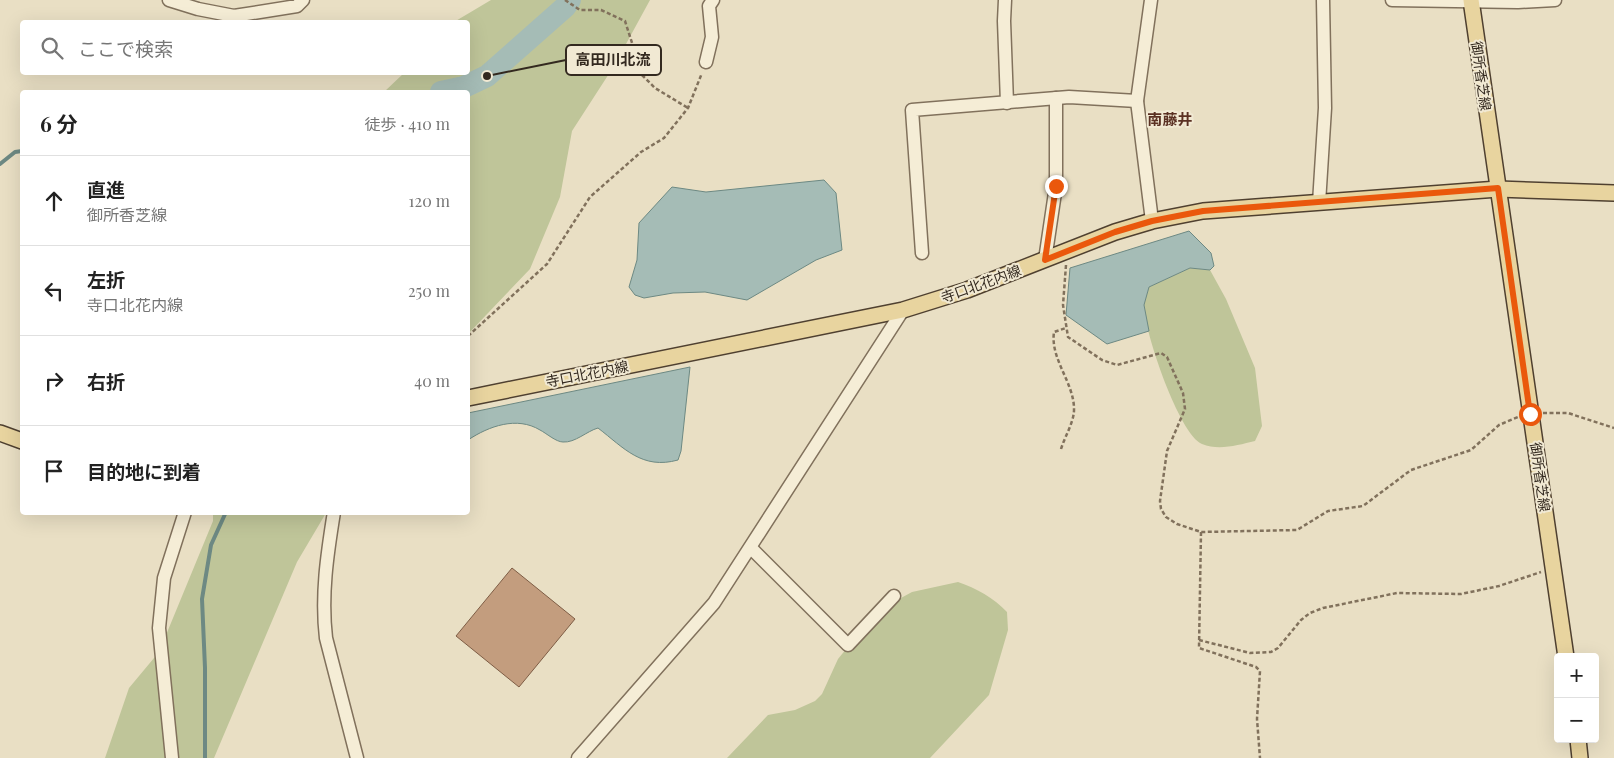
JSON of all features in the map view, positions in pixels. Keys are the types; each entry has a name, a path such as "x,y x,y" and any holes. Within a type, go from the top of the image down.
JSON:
{"main road":[{"name":"御所香芝線","path":"1471,1 1565,653"},
{"name":"寺口北花内線","path":"470,398 837,325 903,310 967,290 1068,250 1152,221 1203,211 1498,188 1614,193"},
{"path":"0,433 20,440"},
{"path":"1578,743 1580,758"}],"street":[{"path":"169,0 198,9 234,16 297,6 303,0"},
{"path":"706,62 712,37 709,6 713,0"},
{"path":"1005,0 1007,103"},
{"path":"1151,0 1137,100 1152,221"},
{"path":"1319,203 1325,108 1323,0"},
{"path":"1392,0 1555,0"},
{"path":"922,253 912,110 1068,97 1137,100"},
{"path":"1045,260 1056,186 1056,98"},
{"path":"578,758 714,603 903,310"},
{"path":"172,758 160,628 164,578 185,515"},
{"path":"334,515 325,577 324,620 326,638 358,758"},
{"path":"751,548 848,645 894,596"}],"path":[{"path":"565,0 580,10 601,10 625,21 633,46 632,58 641,74 655,88 688,108"},
{"path":"470,334 547,264 590,197 641,152 664,138 688,108 706,62"},
{"path":"1068,250 1063,305 1068,337 1108,363 1126,364 1157,353 1167,357 1183,393 1185,409 1166,451 1161,509 1166,517 1176,524 1201,532 1297,530 1328,511 1363,506 1412,470 1471,450 1499,424 1512,418 1530,414 1568,413 1614,428"},
{"path":"1061,449 1074,413 1073,402 1052,344 1054,332 1066,328"},
{"path":"1201,532 1199,648 1256,667 1260,671 1257,719 1260,758"},
{"path":"1199,640 1250,653 1266,653 1278,648 1301,620 1310,613 1323,608 1397,593 1444,595 1480,591 1553,568"}],"green space":[{"path":"491,0 650,0 614,66 572,131 560,197 530,269 470,332 470,90 386,90 402,75 470,75 470,20 457,20"},
{"path":"1190,268 1210,270 1226,299 1255,368 1262,426 1255,441 1222,447 1202,444 1193,436 1183,422 1164,381 1150,337 1144,301 1149,287"},
{"path":"213,515 325,515 297,562 214,758 105,758 129,688 159,652 213,521"},
{"path":"958,582 984,594 1002,607 1007,612 1008,630 989,695 930,758 727,758 768,715 795,710 815,701 822,694 838,659 877,611 912,592"}],"water":[{"path":"824,180 836,193 842,250 816,260 747,300 705,292 673,293 644,298 635,295 629,287 637,260 639,223 672,187 706,192"},
{"path":"1189,231 1211,253 1214,266 1210,270 1190,268 1149,287 1144,305 1149,331 1107,344 1066,315 1070,268"},
{"path":"690,367 681,451 678,460 654,462 644,460 625,450 598,428 572,441 560,442 531,426 513,423 494,427 470,439 470,413"}],"building":[{"path":"512,568 575,619 519,687 456,636"}],"waterway":[{"path":"450,90 464,87 487,76 565,7 570,0"},
{"path":"0,164 15,152 20,151"},
{"path":"205,758 205,668 202,599 211,545 225,515"}],"place":[{"name":"高田川北流","path":"487,76"}],"district":[{"name":"南藤井","path":"1170,120"}],"route":[{"path":"1056,186 1045,260 1115,232 1152,221 1203,211 1498,188 1530,414"}]}
